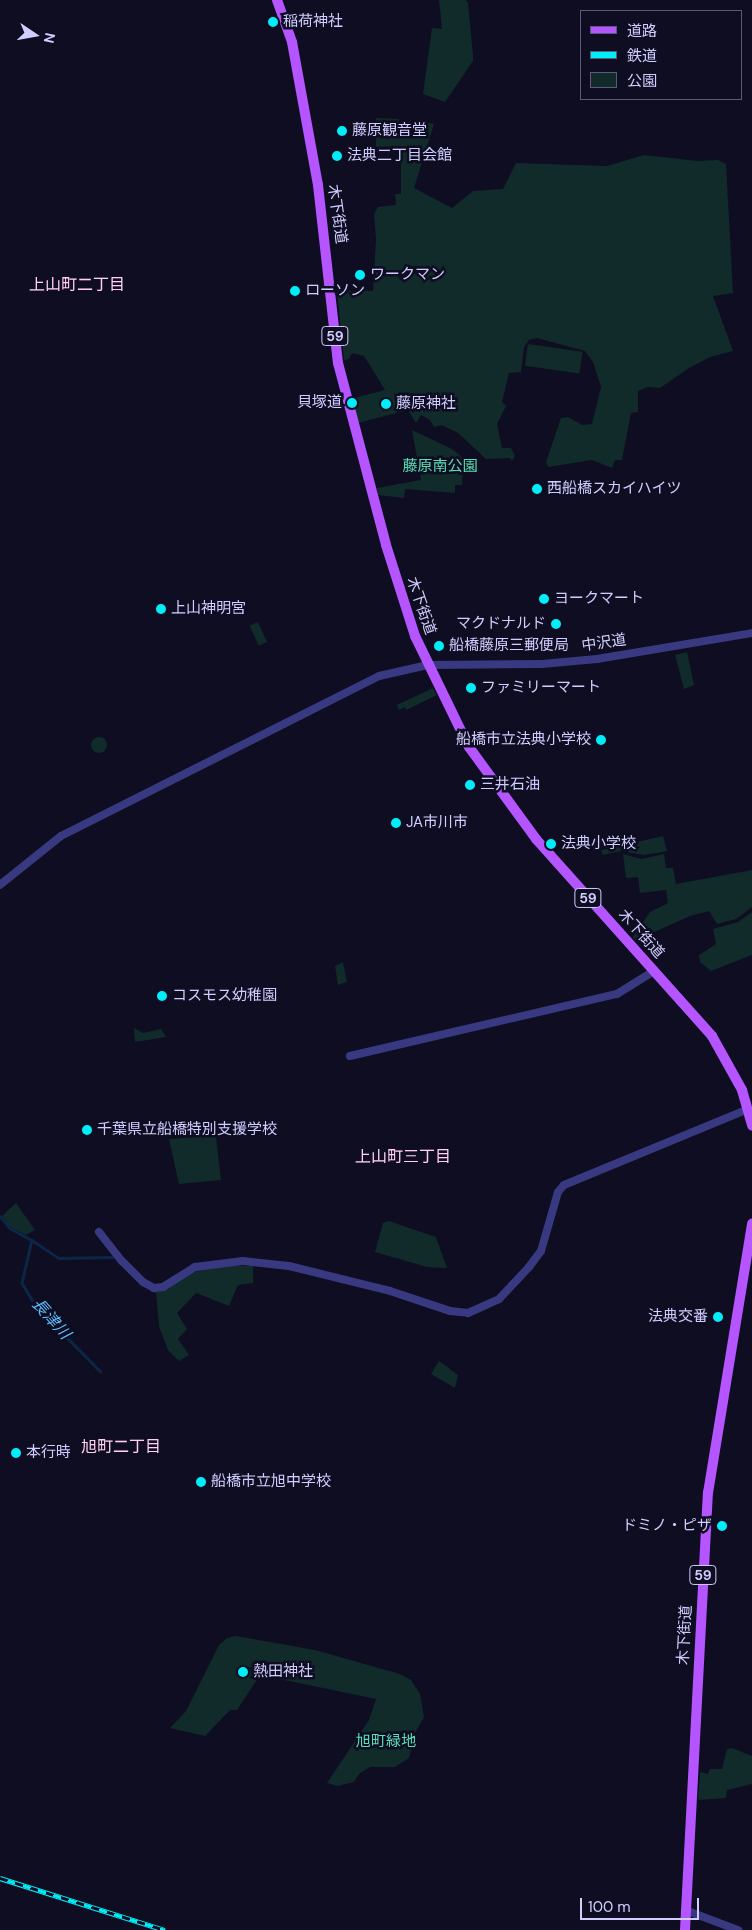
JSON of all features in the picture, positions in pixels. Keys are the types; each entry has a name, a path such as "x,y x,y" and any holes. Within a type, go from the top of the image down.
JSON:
{"main road":[{"name":"木下街道","path":"277,0 292,42 318,185 342,385 407,615 428,665 469,747 527,828 712,1036 734,1073 748,1109 752,1126"},
{"name":"木下街道","path":"685,1930 708,1493 752,1224"}],"street":[{"name":"中沢道","path":"0,885 46,845 363,682 428,665 542,664 622,655 752,633"},
{"path":"350,1056 617,994 654,971"},
{"path":"99,1232 129,1268 154,1288 163,1287 195,1267 243,1261 289,1266 390,1291 450,1311 468,1313 499,1299 529,1267 541,1251 558,1192 564,1185 748,1109"},
{"path":"685,1910 738,1930"}],"green space":[{"path":"439,0 466,0 468,3 473,55 473,61 445,102 423,94 432,28 442,29"},
{"path":"376,118 398,119 410,136 422,134 424,122 434,124 414,188 452,208 473,191 503,189 516,163 607,166 644,155 698,161 718,160 726,164 733,293 713,296 733,351 710,357 689,368 660,388 648,387 638,391 638,412 631,413 622,460 615,460 612,468 592,460 548,467 546,462 561,418 568,417 582,425 592,424 601,387 593,362 585,351 537,338 529,340 524,347 521,372 509,373 502,402 506,406 497,424 502,448 511,448 515,456 512,461 510,458 486,459 458,433 442,425 434,427 430,420 421,415 416,423 408,410 358,423 351,399 385,390 364,356 352,353 349,359 344,360 337,291 373,291 376,239 374,214 378,207 396,205 395,194 401,194 401,146 376,147"},
{"path":"528,344 582,352 579,373 525,366"},
{"name":"藤原南公園","path":"412,430 452,449 463,458 462,485 455,485 455,493 405,489 404,498 378,495 377,488 421,480"},
{"path":"258,622 267,642 259,646 250,626"},
{"path":"687,652 694,685 684,689 675,655"},
{"path":"433,688 437,695 406,710 405,707 399,710 397,705"},
{"path":"99,737 105,739 107,745 105,751 99,753 93,751 91,745 93,739"},
{"path":"663,836 667,851 643,855 621,851 603,855 601,850"},
{"path":"623,854 641,859 664,854 666,868 673,868 676,884 752,870 752,907 736,919 717,924 709,911 690,916 641,938 638,943 633,937 650,912 668,903 666,890 640,893 638,877 626,878"},
{"path":"752,912 752,955 711,971 700,962 699,955 716,944 713,929 738,922"},
{"path":"343,962 347,982 338,985 335,966"},
{"path":"134,1028 143,1033 161,1029 166,1037 135,1042"},
{"path":"215,1128 221,1180 179,1184 169,1139 195,1137"},
{"path":"16,1203 35,1230 26,1235 10,1227 2,1216"},
{"path":"389,1221 436,1237 447,1268 427,1267 375,1252 383,1223"},
{"path":"214,1266 253,1266 253,1283 238,1285 229,1306 196,1293 177,1313 187,1329 178,1339 189,1355 179,1361 168,1350 159,1326 156,1292 164,1290 185,1275"},
{"path":"439,1361 458,1375 455,1388 431,1374"},
{"name":"旭町緑地","path":"236,1636 315,1650 400,1674 411,1680 420,1694 424,1717 415,1733 409,1758 395,1767 370,1767 359,1774 354,1782 338,1786 327,1783 369,1720 376,1699 260,1675 237,1710 230,1710 205,1736 170,1728 186,1711 219,1645 227,1638"},
{"path":"732,1748 752,1756 752,1784 727,1790 726,1798 698,1800 700,1772 708,1774 710,1769 722,1769 727,1749"}],"waterway":[{"name":"長津川","path":"0,1216 10,1228 32,1240 22,1283 35,1305 100,1371"},
{"path":"32,1240 59,1258 112,1257"}],"railway":[{"path":"0,1878 165,1930"}],"place":[{"name":"稲荷神社","path":"273,22"},
{"name":"藤原観音堂","path":"342,131"},
{"name":"法典二丁目会館","path":"337,156"},
{"name":"ワークマン","path":"360,275"},
{"name":"ローソン","path":"295,291"},
{"name":"貝塚道","path":"352,403"},
{"name":"藤原神社","path":"386,404"},
{"name":"西船橋スカイハイツ","path":"537,489"},
{"name":"ヨークマート","path":"544,599"},
{"name":"上山神明宮","path":"161,609"},
{"name":"マクドナルド","path":"556,624"},
{"name":"船橋藤原三郵便局","path":"439,646"},
{"name":"ファミリーマート","path":"471,688"},
{"name":"船橋市立法典小学校","path":"601,740"},
{"name":"三井石油","path":"470,785"},
{"name":"JA市川市","path":"396,823"},
{"name":"法典小学校","path":"551,844"},
{"name":"コスモス幼稚園","path":"162,996"},
{"name":"千葉県立船橋特別支援学校","path":"87,1130"},
{"name":"法典交番","path":"718,1317"},
{"name":"本行時","path":"16,1453"},
{"name":"船橋市立旭中学校","path":"201,1482"},
{"name":"ドミノ・ピザ","path":"722,1526"},
{"name":"熱田神社","path":"243,1672"}],"district":[{"name":"上山町二丁目","path":"77,285"},
{"name":"上山町三丁目","path":"403,1157"},
{"name":"旭町二丁目","path":"121,1447"}]}
